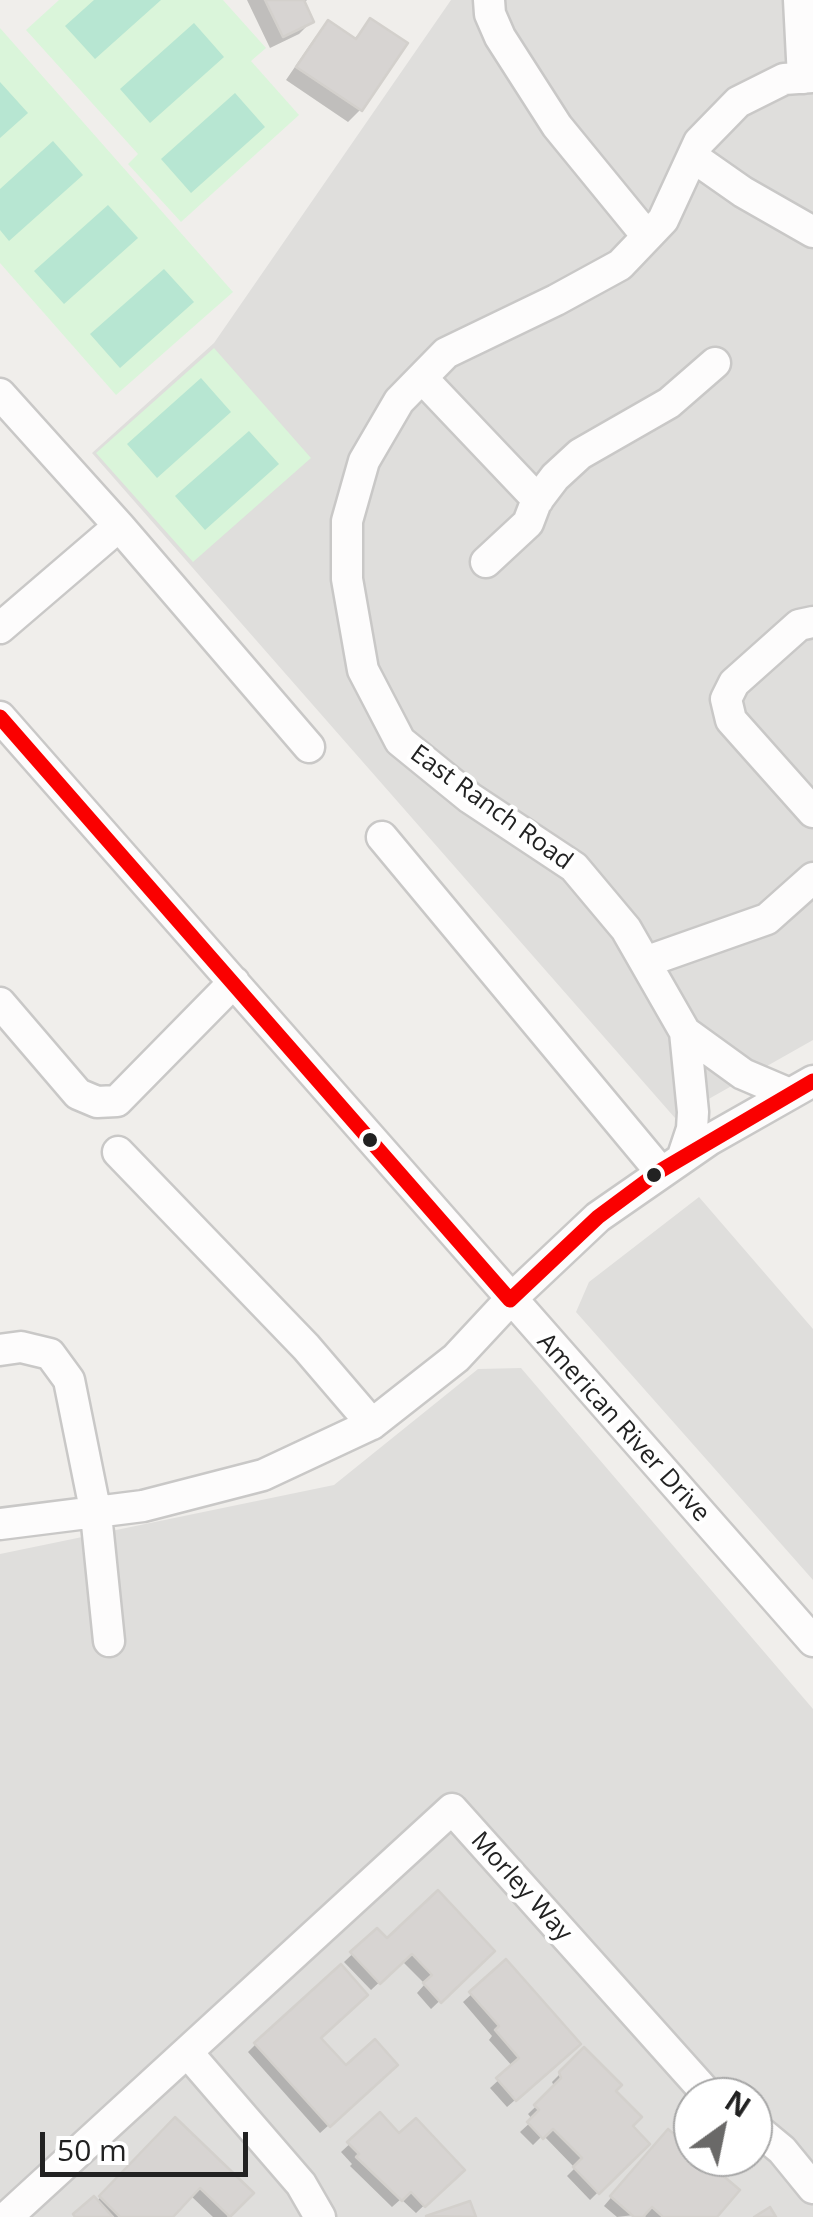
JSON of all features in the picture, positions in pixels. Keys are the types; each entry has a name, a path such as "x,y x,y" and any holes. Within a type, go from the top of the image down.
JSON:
{"street":[{"path":"489,0 490,14 500,37 557,126 647,236"},
{"path":"798,0 808,78"},
{"name":"East Ranch Road","path":"671,1164 692,1129 685,1032 626,929 574,867 470,798 400,741 362,670 347,579 347,521 364,461 400,401 446,353 620,265 663,220 700,142 738,102 784,79 808,78"},
{"path":"692,157 813,232"},
{"path":"486,562 528,524 538,500 580,454 668,403 715,364"},
{"path":"422,378 538,500"},
{"path":"0,394 309,747"},
{"path":"0,628 119,526"},
{"path":"813,622 799,626 734,683 726,699 731,720 813,812"},
{"name":"American River Drive","path":"0,717 813,1641"},
{"path":"382,838 671,1164"},
{"path":"645,962 767,919 813,878"},
{"path":"0,1002 78,1094 97,1102 118,1101 234,982"},
{"name":"East Ranch Road","path":"685,1032 744,1074 802,1087"},
{"path":"0,1524 143,1506 263,1475 372,1424 456,1358 598,1216 671,1164 802,1087"},
{"path":"118,1152 306,1347 372,1424"},
{"path":"0,1350 21,1348 50,1354 69,1380 96,1514 108,1641"},
{"name":"Morley Way","path":"7,2217 452,1810 692,2077"},
{"path":"187,2052 302,2184 320,2217"},
{"path":"773,2143 813,2188"}],"shaded area":[{"path":"451,0 813,0 813,1040 675,1118 92,453 214,343"},
{"path":"699,1197 813,1329 813,1580 576,1312 589,1282"},
{"path":"521,1368 813,1709 813,2217 0,2217 0,1554 334,1485 478,1369"}],"green space":[{"path":"59,0 223,0 266,48 251,61 299,115 181,222 128,164 138,154 26,30"},
{"path":"94,0 161,0 95,59 65,26"},
{"path":"194,23 224,57 150,123 120,89"},
{"path":"0,28 233,292 116,395 0,263"},
{"path":"0,82 28,113 0,138"},
{"path":"235,93 265,127 191,193 161,159"},
{"path":"53,141 83,175 9,241 0,230 0,189"},
{"path":"108,205 138,238 64,304 34,271"},
{"path":"164,269 194,302 120,368 90,334"},
{"path":"214,348 311,458 193,562 96,453"},
{"path":"201,378 231,412 157,478 127,444"},
{"path":"249,431 279,464 205,530 175,496"}],"building":[{"path":"265,0 304,0 314,22 283,37"},
{"path":"370,18 408,43 362,111 296,67 328,20 356,39"},
{"path":"438,1890 495,1951 441,2003 423,1983 432,1975 412,1954 380,1984 350,1952 377,1928 387,1938"},
{"path":"506,1959 581,2044 516,2101 496,2078 519,2058 495,2030 499,2026 469,1992"},
{"path":"341,1964 368,1995 321,2038 346,2065 375,2039 398,2065 330,2127 254,2043"},
{"path":"584,2047 622,2085 616,2091 642,2117 633,2126 650,2144 599,2194 573,2167 582,2158 553,2129 543,2139 527,2122 539,2110 534,2105 561,2078 559,2072"},
{"path":"380,2112 399,2133 416,2118 465,2170 425,2207 411,2192 402,2201 356,2157 359,2154 347,2142"},
{"path":"175,2117 254,2193 230,2217 200,2188 173,2217 120,2217 99,2196"},
{"path":"668,2129 673,2133 673,2177 725,2177 740,2190 717,2217 663,2217 652,2207 643,2217 634,2217 610,2196"},
{"path":"94,2196 113,2217 75,2217 73,2214"},
{"path":"470,2201 476,2217 426,2216"},
{"path":"770,2207 776,2217 754,2217"}],"transit line":[{"path":"0,717 510,1300 598,1217 660,1171 813,1081"}]}
